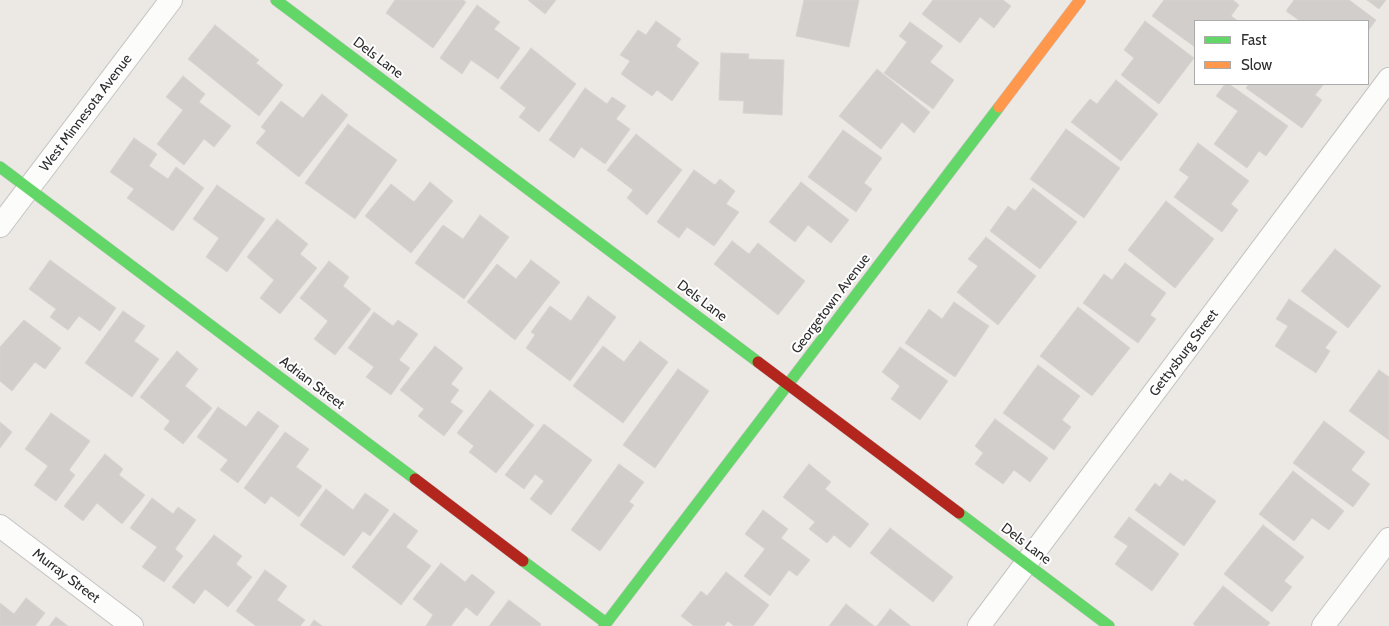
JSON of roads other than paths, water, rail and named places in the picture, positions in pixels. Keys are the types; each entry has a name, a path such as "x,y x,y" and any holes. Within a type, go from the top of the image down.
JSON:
{"street":[{"name":"West Minnesota Avenue","path":"0,226 171,0"},
{"name":"Dels Lane","path":"276,0 1109,626"},
{"name":"Georgetown Avenue","path":"605,625 1080,0"},
{"name":"Gettysburg Street","path":"979,626 1389,79"},
{"name":"Adrian Street","path":"0,167 605,625"},
{"name":"Murray Street","path":"0,526 132,626"},
{"path":"1323,626 1389,538"}]}
